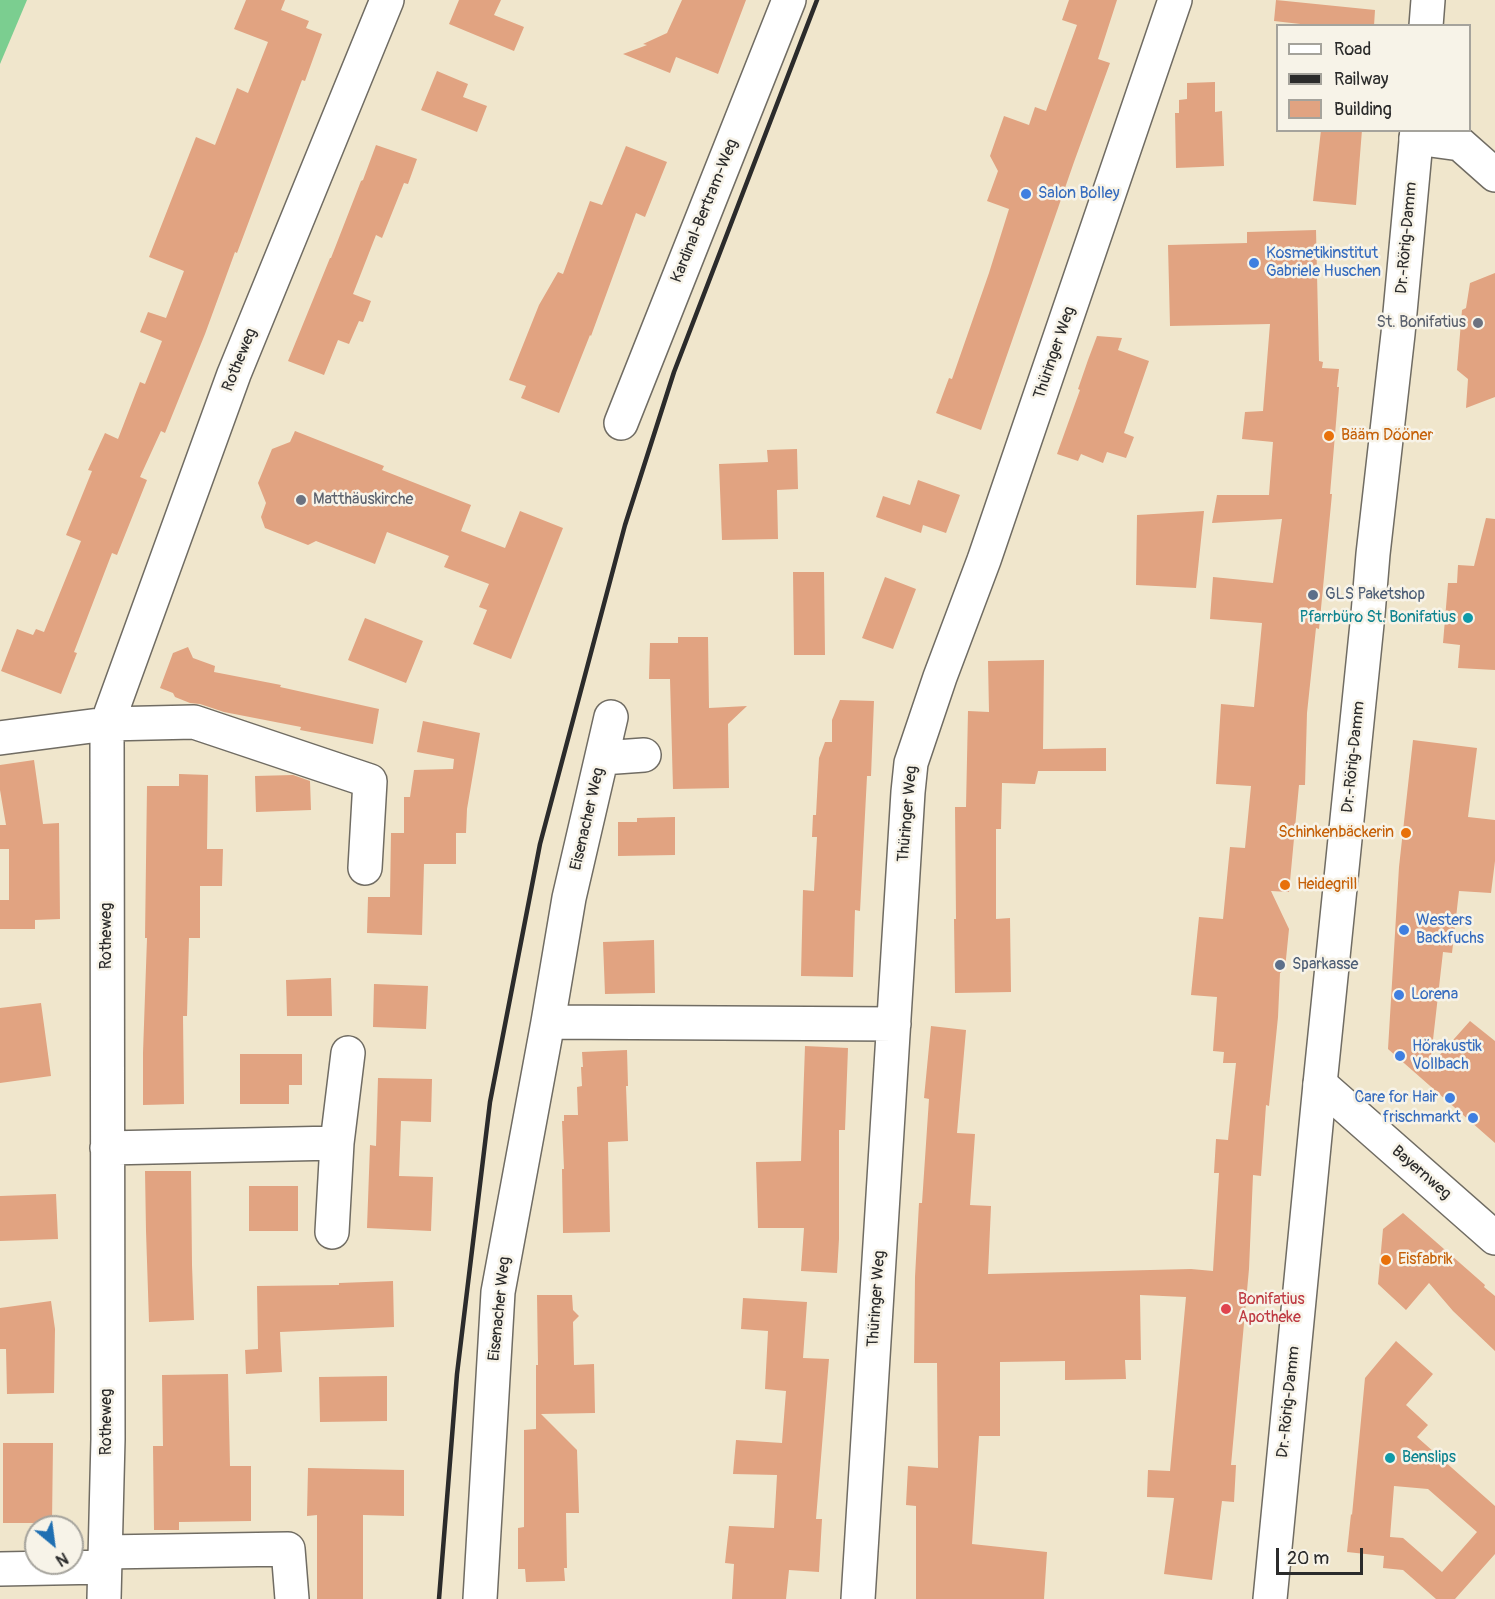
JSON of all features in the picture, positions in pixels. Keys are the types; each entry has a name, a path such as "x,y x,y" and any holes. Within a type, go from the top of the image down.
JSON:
{"street":[{"name":"Rotheweg","path":"105,1599 108,1439 107,724 234,374 387,0"},
{"name":"Kardinal-Bertram-Weg","path":"621,423 789,0"},
{"name":"Thüringer Weg","path":"858,1599 911,763 984,560 1175,0"},
{"path":"1426,24 1428,0"},
{"path":"1416,134 1460,144 1495,175"},
{"name":"Dr.-Rörig-Damm","path":"1270,1599 1416,134"},
{"name":"Eisenacher Weg","path":"480,1599 498,1292 569,898 611,717"},
{"path":"0,738 107,724 194,722 370,781 365,868"},
{"name":"Eisenacher Weg","path":"602,758 644,755"},
{"path":"548,1022 894,1024"},
{"path":"332,1232 337,1143 348,1053"},
{"name":"Bayernweg","path":"1320,1084 1495,1238"},
{"path":"107,1148 337,1143"},
{"path":"0,1569 288,1549 292,1599"}],"green space":[{"path":"0,0 27,0 0,64"}],"building":[{"path":"246,0 285,0 281,10 309,21 306,28 322,34 165,433 161,431 140,477 147,480 117,555 112,553 74,652 77,653 61,694 1,671 17,629 33,635 36,629 44,632 81,541 66,535 92,471 88,470 105,433 118,439 140,382 145,384 162,341 140,332 148,312 166,318 184,271 149,257 196,137 215,145 237,88 248,93 268,42 234,29"},
{"path":"459,0 501,0 494,15 524,27 514,51 449,24"},
{"path":"682,0 746,0 718,74 676,57 670,73 623,54 647,45 643,44 667,33"},
{"path":"1069,0 1117,0 1098,59 1110,63 981,430 936,413 949,378 952,379 1009,209 987,201 998,171 990,156 1004,116 1029,125 1035,107 1046,111 1077,25 1062,20"},
{"path":"1276,0 1375,10 1374,24 1300,24 1274,21"},
{"path":"437,71 468,84 463,97 487,106 477,132 421,110"},
{"path":"1215,82 1215,112 1222,111 1224,166 1176,168 1175,113 1179,113 1179,100 1187,99 1187,83"},
{"path":"1321,132 1362,132 1356,205 1313,201"},
{"path":"376,145 417,159 408,184 404,183 382,238 376,235 353,294 371,301 363,322 359,321 349,344 338,340 324,375 288,361"},
{"path":"626,146 667,162 645,217 636,213 591,336 559,413 521,398 526,386 509,380 539,305 558,272 563,274 590,201 602,205"},
{"path":"1316,230 1319,361 1323,362 1322,368 1339,369 1330,494 1332,494 1319,629 1316,628 1307,713 1305,785 1299,785 1289,892 1271,891 1289,929 1285,969 1280,973 1278,1017 1269,1106 1266,1105 1261,1176 1253,1175 1249,1269 1231,1465 1236,1465 1234,1502 1222,1501 1212,1580 1164,1574 1174,1498 1147,1497 1148,1470 1170,1471 1186,1297 1140,1295 1141,1360 1125,1360 1126,1379 1065,1380 1065,1361 1000,1362 1000,1436 979,1436 972,1544 1047,1552 1044,1599 916,1599 916,1506 906,1505 908,1466 938,1468 937,1363 914,1363 919,1203 922,1203 929,1099 924,1098 931,1026 966,1030 957,1133 975,1134 970,1205 991,1206 988,1274 1191,1269 1213,1271 1219,1173 1214,1173 1216,1139 1228,1140 1236,1063 1223,1063 1224,1052 1213,1051 1217,997 1191,995 1199,917 1223,919 1230,847 1245,848 1251,786 1216,784 1221,704 1254,707 1262,623 1210,619 1213,577 1273,583 1282,519 1212,523 1217,495 1269,495 1273,442 1242,439 1245,412 1263,411 1270,324 1170,326 1168,245 1247,243 1247,232"},
{"name":"St. Bonifatius","path":"1495,273 1495,397 1466,408 1468,379 1457,370 1462,310 1466,308 1470,283"},
{"path":"1097,336 1122,338 1118,350 1149,361 1124,433 1134,437 1126,458 1107,452 1103,463 1081,454 1078,461 1057,454"},
{"path":"295,431 384,466 382,470 471,505 461,531 505,548 520,511 563,528 511,659 473,644 487,610 479,607 489,584 444,567 449,556 387,532 375,564 316,541 308,545 265,528 261,517 266,503 258,483 272,449 290,442"},
{"path":"797,449 798,489 777,490 778,539 722,540 719,464 768,462 767,450"},
{"path":"918,480 960,495 946,533 923,525 921,533 876,517 883,496 910,505"},
{"path":"1204,511 1196,588 1136,585 1137,515"},
{"name":"Pfarrbüro St. Bonifatius","path":"1486,518 1495,519 1495,670 1458,668 1460,645 1443,643 1448,583 1457,583 1458,565 1474,566"},
{"path":"793,572 824,572 825,655 794,655"},
{"path":"885,577 916,589 893,649 862,638"},
{"path":"365,618 423,641 406,683 348,660"},
{"path":"678,637 708,637 709,708 747,706 728,724 729,788 673,789 670,679 649,679 650,643 678,643"},
{"path":"188,647 193,658 215,666 214,672 281,685 280,687 379,709 373,744 224,712 175,697 173,693 160,688 173,653"},
{"path":"1044,660 1043,749 1106,748 1106,771 1038,771 1035,784 1002,783 1001,829 996,829 996,919 1010,918 1011,992 955,993 955,807 966,807 968,711 989,712 988,661"},
{"path":"840,700 874,701 871,776 867,776 860,911 855,910 853,977 801,976 803,890 814,891 817,837 812,837 813,815 816,815 819,758 825,742 832,742 832,720"},
{"path":"423,721 480,733 467,809 466,833 456,833 456,864 424,864 422,935 367,933 368,897 390,897 391,833 404,833 404,797 410,797 414,770 453,769 454,759 417,752"},
{"path":"1413,740 1477,748 1468,817 1495,820 1495,861 1491,893 1459,891 1452,953 1443,952 1430,1066 1470,1021 1495,1041 1495,1143 1388,1049 1399,867"},
{"path":"34,760 43,824 59,823 60,919 35,920 35,929 0,929 0,900 9,900 9,849 0,849 0,825 6,825 0,790 0,765"},
{"path":"179,774 208,775 207,849 223,849 222,886 200,886 200,938 189,938 187,1016 183,1016 184,1104 143,1105 147,938 145,938 147,786 179,786"},
{"path":"293,775 310,781 311,810 256,812 255,776"},
{"path":"675,817 675,855 618,856 618,822 637,822 637,818"},
{"path":"654,940 655,993 605,994 603,942"},
{"path":"331,978 332,1016 287,1016 286,980"},
{"path":"374,984 428,986 426,1029 373,1027"},
{"path":"41,1003 51,1076 0,1083 0,1008"},
{"path":"805,1046 848,1048 845,1130 839,1130 837,1273 801,1271 804,1228 758,1228 756,1162 801,1161"},
{"path":"627,1050 628,1141 608,1142 610,1232 563,1233 562,1121 564,1121 564,1115 578,1115 577,1087 582,1086 582,1052"},
{"path":"240,1054 302,1054 302,1085 289,1085 289,1104 240,1104"},
{"path":"378,1078 432,1079 431,1122 401,1121 399,1176 433,1177 431,1231 367,1228 370,1145 376,1146"},
{"path":"145,1171 191,1171 194,1320 149,1322"},
{"path":"249,1186 298,1186 298,1231 249,1231"},
{"path":"56,1194 58,1239 0,1241 0,1196"},
{"path":"1403,1213 1495,1296 1495,1351 1453,1311 1429,1283 1406,1310 1378,1284 1383,1229"},
{"path":"393,1281 394,1327 280,1332 282,1372 246,1374 245,1350 258,1349 257,1286 339,1285 339,1283"},
{"path":"537,1295 572,1295 573,1310 579,1316 573,1322 574,1365 594,1364 595,1413 541,1414 577,1450 579,1513 566,1513 567,1568 564,1568 565,1581 526,1582 525,1569 518,1569 518,1528 524,1527 524,1430 536,1429"},
{"path":"743,1298 807,1302 803,1358 829,1359 816,1519 822,1519 819,1572 789,1570 786,1599 732,1599 734,1564 725,1563 729,1526 774,1528 777,1475 733,1474 736,1440 782,1443 786,1391 765,1389 768,1331 741,1329"},
{"path":"51,1301 55,1329 54,1393 7,1394 6,1349 0,1349 0,1308"},
{"path":"1396,1341 1433,1374 1406,1405 1428,1425 1417,1437 1495,1506 1495,1554 1455,1599 1436,1599 1403,1570 1383,1568 1384,1556 1347,1552 1365,1378","holes":["1394,1486 1428,1489 1477,1532 1442,1572 1403,1538 1390,1537"]},
{"path":"228,1374 230,1466 251,1466 251,1521 179,1522 179,1530 154,1530 153,1446 163,1446 162,1375"},
{"path":"387,1376 387,1421 320,1422 319,1377"},
{"path":"3,1443 53,1443 52,1515 24,1515 24,1523 3,1523"},
{"path":"308,1468 404,1470 404,1516 363,1515 363,1599 317,1599 317,1515 307,1516"}],"railway":[{"path":"439,1599 457,1374 490,1102 540,844 625,525 674,372 817,0"}],"place":[{"name":"Salon Bolley","path":"1026,194"},
{"name":"Kosmetikinstitut Gabriele Huschen","path":"1254,263"},
{"name":"St. Bonifatius","path":"1478,323"},
{"name":"Bääm Dööner","path":"1329,436"},
{"name":"Matthäuskirche","path":"301,500"},
{"name":"GLS Paketshop","path":"1313,595"},
{"name":"Pfarrbüro St. Bonifatius","path":"1468,618"},
{"name":"Schinkenbäckerin","path":"1406,833"},
{"name":"Heidegrill","path":"1285,885"},
{"name":"Westers Backfuchs","path":"1404,930"},
{"name":"Sparkasse","path":"1280,965"},
{"name":"Lorena","path":"1399,995"},
{"name":"Hörakustik Vollbach","path":"1400,1056"},
{"name":"Care for Hair","path":"1450,1098"},
{"name":"frischmarkt","path":"1473,1118"},
{"name":"Eisfabrik","path":"1386,1260"},
{"name":"Bonifatius Apotheke","path":"1226,1309"},
{"name":"Benslips","path":"1390,1458"}]}
